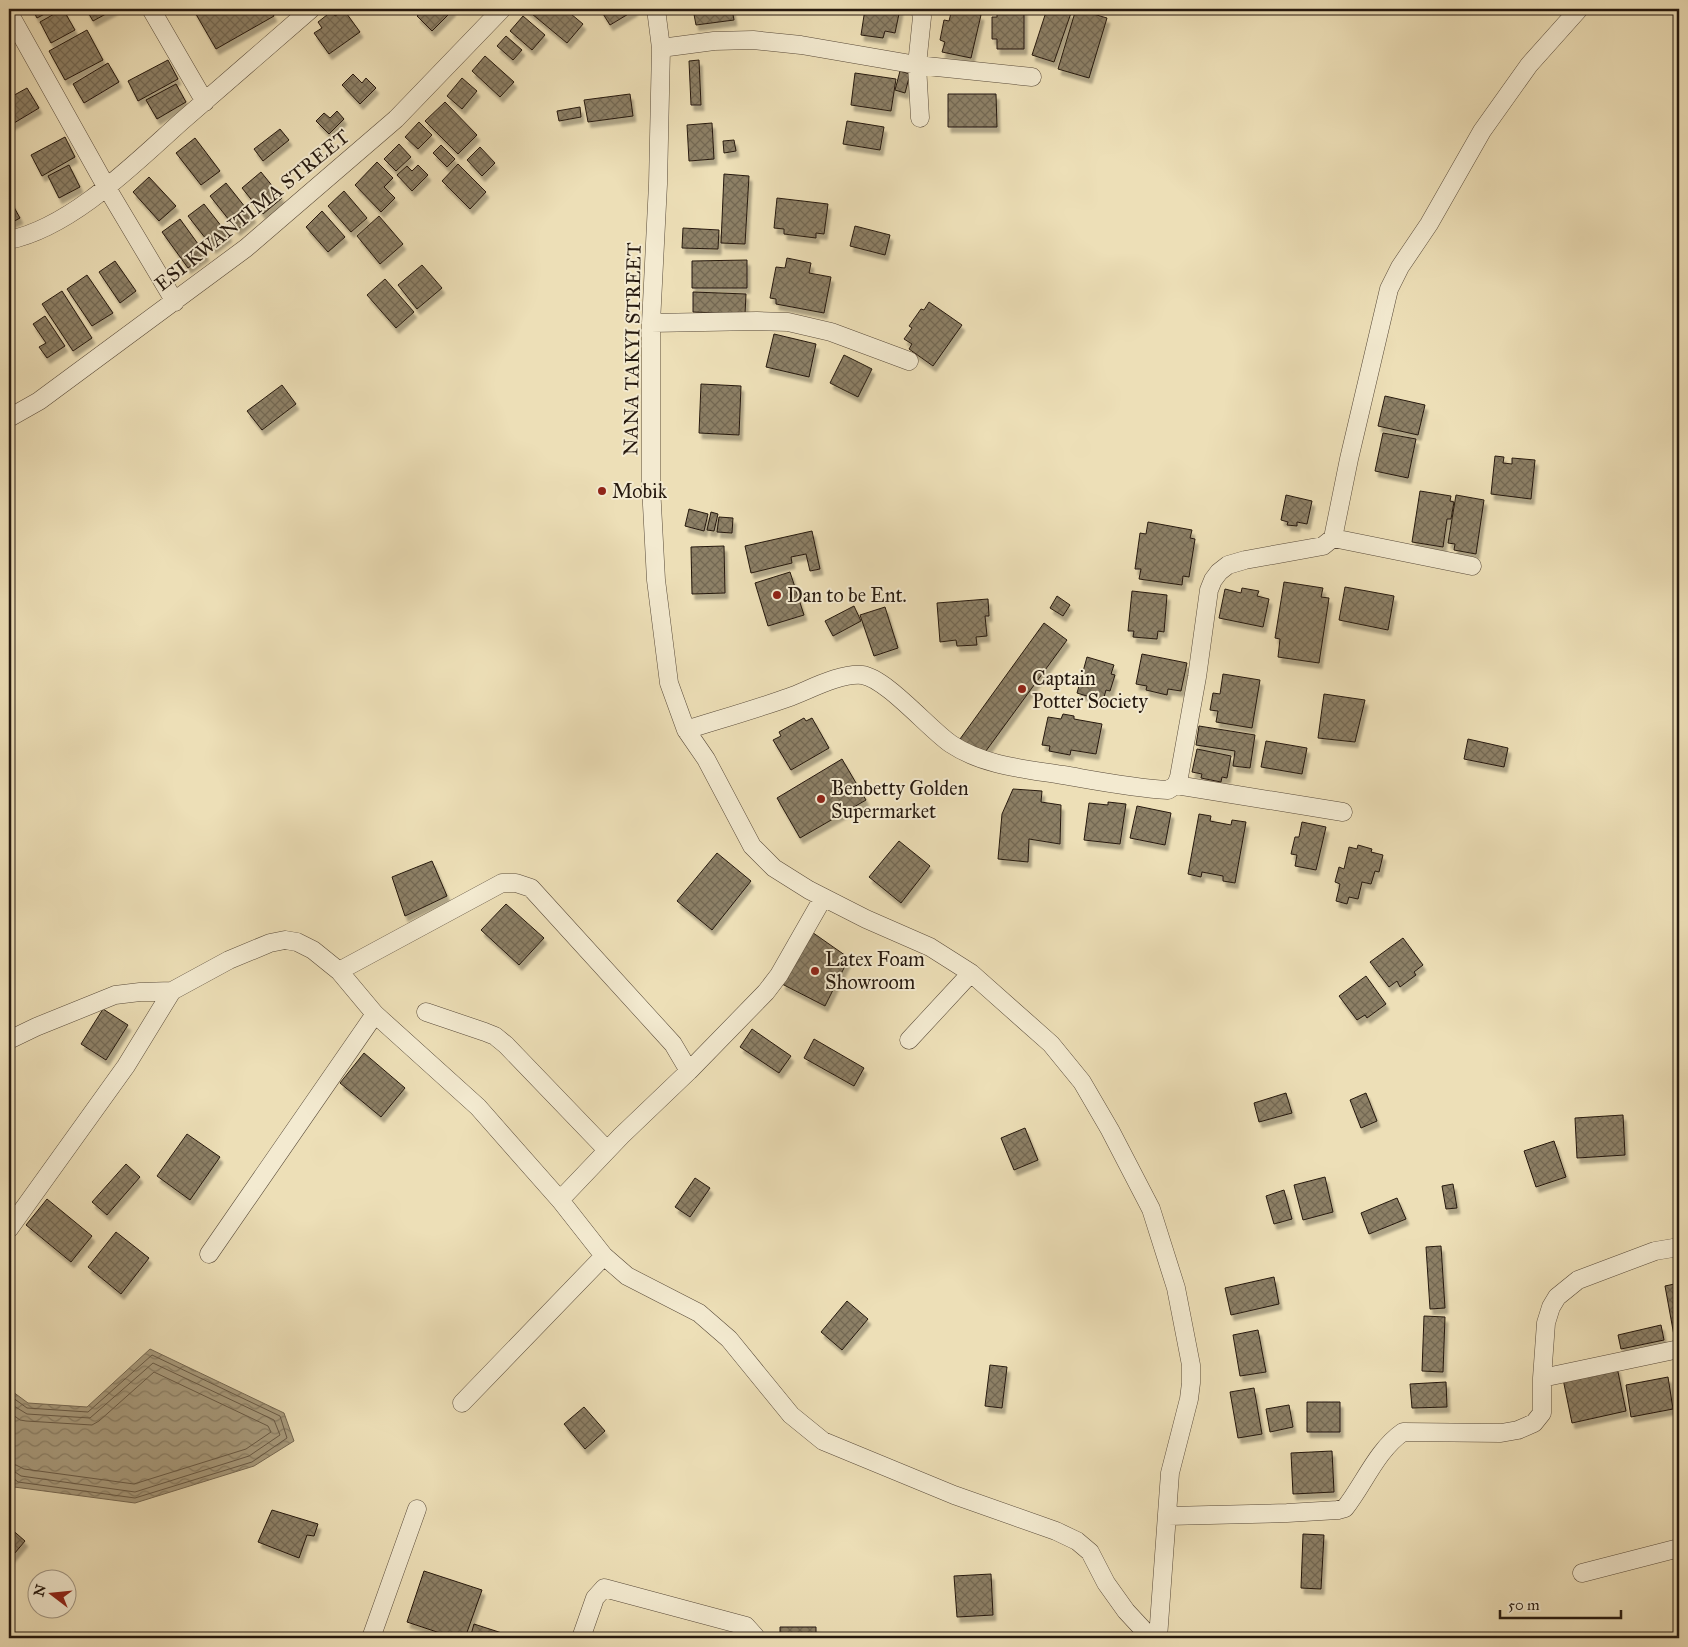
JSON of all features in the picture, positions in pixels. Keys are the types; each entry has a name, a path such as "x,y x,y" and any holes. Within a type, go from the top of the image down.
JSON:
{"street":[{"path":"151,9 204,102"},
{"path":"9,240 19,238 50,225 107,188 311,9"},
{"name":"ESI KWANTIMA STREET","path":"9,418 39,400 175,302 246,248 396,119 502,9"},
{"name":"NANA TAKYI STREET","path":"656,9 661,48 658,184 651,323 651,486 656,580 669,684 686,730 706,759 752,846 774,868 809,890 930,947 971,974 1051,1044 1082,1082 1110,1130 1151,1210 1176,1288 1191,1365 1189,1398 1170,1473 1158,1638"},
{"path":"920,9 922,17 917,65 920,118"},
{"path":"686,730 789,697 835,679 862,675 874,679 889,689 923,722 952,744 982,760 1116,784 1168,790 1176,785 1197,677 1209,590 1213,580 1228,565 1245,560 1322,546 1333,538 1349,459 1389,288 1482,131 1529,65 1578,9"},
{"path":"9,14 107,188 175,302"},
{"path":"661,48 714,41 753,40 917,65 1032,77"},
{"path":"651,323 757,320 788,322 832,332 909,361"},
{"path":"1333,538 1472,566"},
{"path":"1176,785 1343,812"},
{"path":"339,971 502,883 516,883 531,888 673,1044 689,1071"},
{"path":"560,1200 607,1150 689,1071 766,992 779,975 823,898"},
{"path":"9,1040 115,995 172,991 229,960 270,943 285,940 297,942 313,950 339,971 375,1014 478,1107 560,1200 604,1256 627,1276 699,1313 728,1339 791,1415 823,1442 917,1480 1056,1531 1077,1541 1090,1552 1106,1583 1126,1611 1151,1638"},
{"path":"909,1040 971,974"},
{"path":"9,1229 126,1066 172,991"},
{"path":"426,1012 495,1036 506,1045 607,1150"},
{"path":"209,1254 375,1014"},
{"path":"1168,1516 1338,1510 1345,1508 1378,1458 1395,1438 1403,1432 1501,1433 1518,1430 1534,1423 1542,1413 1542,1378 1546,1323 1551,1307 1557,1297 1578,1280 1655,1251 1679,1247"},
{"path":"462,1403 604,1256"},
{"path":"1542,1378 1679,1349"},
{"path":"371,1638 417,1509"},
{"path":"1582,1573 1679,1548"},
{"path":"580,1638 595,1598 604,1588 746,1626 754,1637"}],"water":[{"path":"150,1349 284,1413 294,1441 254,1466 135,1503 14,1487 9,1481 9,1389 28,1403 87,1407"}],"building":[{"path":"32,9 54,9 37,18"},
{"path":"63,9 75,30 51,43 40,22"},
{"path":"86,9 115,9 93,21"},
{"path":"193,9 270,9 274,16 216,49"},
{"path":"425,9 453,10 432,31 417,16"},
{"path":"526,9 565,9 583,24 567,43"},
{"path":"600,9 634,9 635,10 610,25"},
{"path":"693,9 732,9 734,20 696,25"},
{"path":"865,9 900,9 895,33 885,31 883,38 861,35"},
{"path":"952,9 981,15 971,58 942,52 945,42 940,40 944,20 949,21"},
{"path":"997,9 1024,9 1024,49 997,49 997,39 992,39 992,17 997,17"},
{"path":"1047,9 1060,9 1071,13 1054,62 1032,55"},
{"path":"1076,9 1107,18 1089,78 1058,69"},
{"path":"344,10 360,32 329,54 314,33 322,28 318,22 332,11 335,16"},
{"path":"523,16 545,35 532,50 510,31"},
{"path":"87,30 103,60 65,80 49,51"},
{"path":"506,36 522,50 513,60 497,46"},
{"path":"485,56 514,82 500,97 472,71"},
{"path":"168,60 178,79 138,101 128,81"},
{"path":"699,60 701,105 691,105 689,61"},
{"path":"108,63 119,82 84,103 73,84"},
{"path":"900,71 910,74 905,93 895,90"},
{"path":"855,73 896,79 891,111 851,105"},
{"path":"353,74 362,83 366,78 376,88 360,104 342,85"},
{"path":"462,78 477,91 462,109 447,96"},
{"path":"176,84 186,102 157,119 146,100"},
{"path":"27,88 39,108 9,126 9,98"},
{"path":"630,94 633,116 588,122 584,100"},
{"path":"948,94 996,94 997,127 948,127"},
{"path":"445,102 477,135 458,154 425,121"},
{"path":"580,107 581,117 559,121 557,111"},
{"path":"337,111 344,119 329,134 316,121 324,113 330,118"},
{"path":"847,121 884,127 880,150 843,144"},
{"path":"419,122 432,135 418,149 405,137"},
{"path":"712,123 714,159 689,161 687,125"},
{"path":"280,129 289,140 263,161 254,149"},
{"path":"65,137 75,157 42,176 31,155"},
{"path":"195,138 220,171 201,185 176,153"},
{"path":"734,140 736,151 724,153 723,141"},
{"path":"399,144 411,157 396,171 384,159"},
{"path":"441,145 455,159 447,167 433,153"},
{"path":"480,147 495,163 482,176 467,160"},
{"path":"377,162 393,178 384,187 395,198 381,212 355,185"},
{"path":"458,164 486,192 470,209 442,181"},
{"path":"69,165 80,187 59,198 48,176"},
{"path":"418,165 428,175 412,191 397,175 407,166 412,171"},
{"path":"261,172 282,198 263,214 242,188"},
{"path":"724,174 749,176 745,244 721,243"},
{"path":"149,177 176,206 159,221 133,192"},
{"path":"226,183 253,217 237,230 210,196"},
{"path":"344,191 367,218 351,232 328,206"},
{"path":"777,198 828,204 824,234 816,233 816,238 784,234 784,229 774,228"},
{"path":"9,201 20,218 9,224"},
{"path":"204,204 229,236 213,248 188,216"},
{"path":"322,211 345,237 328,252 306,227"},
{"path":"379,216 403,244 380,264 357,236"},
{"path":"180,219 206,255 188,268 162,232"},
{"path":"855,226 890,235 885,255 850,246"},
{"path":"683,228 719,230 718,249 682,248"},
{"path":"787,258 811,263 809,273 831,277 824,313 776,304 776,299 770,298 776,267 785,268"},
{"path":"747,260 747,288 692,288 692,261"},
{"path":"115,261 136,291 120,303 99,272"},
{"path":"422,265 442,288 417,309 398,285"},
{"path":"87,275 113,313 92,326 67,289"},
{"path":"385,279 414,312 396,328 367,295"},
{"path":"62,291 92,338 73,351 42,304"},
{"path":"693,292 746,294 745,314 693,312"},
{"path":"929,302 962,325 933,366 909,349 912,344 904,339 912,328 909,326 921,309 924,310"},
{"path":"45,316 65,346 47,358 39,347 46,343 33,324"},
{"path":"774,334 816,344 809,377 766,367"},
{"path":"844,355 872,369 858,397 830,383"},
{"path":"701,384 741,386 739,435 699,433"},
{"path":"282,385 296,404 262,430 247,411"},
{"path":"1385,396 1425,405 1418,435 1378,426"},
{"path":"1383,433 1416,439 1408,478 1375,471"},
{"path":"1495,456 1504,457 1503,463 1512,464 1512,458 1535,460 1531,499 1491,494"},
{"path":"1420,491 1451,496 1450,501 1454,502 1451,519 1447,519 1443,547 1412,542"},
{"path":"1286,495 1312,501 1307,524 1297,522 1297,526 1287,525 1288,522 1281,520"},
{"path":"1456,495 1484,500 1476,554 1454,550 1455,544 1448,543"},
{"path":"689,509 708,514 704,531 685,526"},
{"path":"711,512 718,514 714,531 707,530"},
{"path":"719,517 733,518 732,533 717,532"},
{"path":"1148,522 1192,530 1190,538 1195,539 1189,577 1183,576 1182,585 1139,579 1141,569 1135,569 1140,533 1146,534"},
{"path":"812,531 820,569 810,571 806,554 791,557 792,563 751,573 745,546"},
{"path":"724,546 725,593 692,594 691,547"},
{"path":"790,572 804,615 768,626 755,583"},
{"path":"1284,582 1323,588 1321,597 1329,598 1319,663 1278,657 1280,639 1275,638"},
{"path":"1345,587 1394,596 1388,630 1339,620"},
{"path":"1242,588 1259,591 1257,596 1269,599 1263,627 1219,618 1225,589 1241,593"},
{"path":"1132,591 1167,595 1164,632 1158,631 1157,639 1133,637 1134,631 1128,631"},
{"path":"1057,596 1070,605 1063,616 1050,608"},
{"path":"988,599 989,616 985,616 987,636 976,637 977,645 957,646 956,640 940,642 937,603"},
{"path":"854,606 861,621 833,636 825,621"},
{"path":"885,607 898,648 874,656 860,615"},
{"path":"1044,623 1067,640 983,755 960,739"},
{"path":"1142,654 1187,663 1181,691 1168,689 1167,695 1146,690 1147,686 1136,684"},
{"path":"1087,657 1114,665 1111,674 1115,675 1110,691 1106,690 1103,701 1077,693"},
{"path":"1223,674 1260,680 1252,728 1216,722 1218,711 1210,710 1213,693 1220,694"},
{"path":"1324,694 1365,700 1355,742 1318,738"},
{"path":"1063,714 1074,716 1074,719 1102,724 1096,754 1071,750 1070,755 1049,751 1050,746 1042,745 1048,717 1061,719"},
{"path":"804,718 806,721 812,718 829,748 791,770 773,740 781,736 779,732"},
{"path":"1199,726 1255,735 1250,768 1233,766 1235,751 1196,745"},
{"path":"1468,739 1508,748 1504,767 1464,759"},
{"path":"1266,741 1307,748 1302,774 1261,767"},
{"path":"1197,749 1231,756 1227,778 1222,777 1221,782 1201,778 1202,774 1192,772"},
{"name":"Benbetty Golden Supermarket","path":"842,759 866,800 800,838 777,798"},
{"path":"1013,789 1042,791 1041,802 1061,805 1060,844 1029,839 1028,862 998,859 1002,814"},
{"path":"1108,802 1126,804 1120,844 1084,840 1089,803 1108,805"},
{"path":"1137,806 1171,813 1165,845 1130,838"},
{"path":"1199,814 1211,816 1210,821 1231,825 1232,820 1246,822 1235,883 1223,881 1223,876 1202,872 1201,877 1188,874"},
{"path":"1302,822 1326,827 1316,870 1295,866 1297,855 1291,854 1295,837 1299,837"},
{"path":"899,841 930,866 901,903 869,877"},
{"path":"1358,845 1372,849 1371,852 1383,855 1379,872 1375,871 1371,884 1362,882 1358,899 1349,897 1347,904 1336,901 1340,884 1335,882 1339,867 1344,869 1349,847 1357,849"},
{"path":"717,853 751,881 712,930 677,901"},
{"path":"432,861 447,896 405,916 392,877"},
{"path":"506,904 544,938 519,965 481,930"},
{"name":"Latex Foam Showroom","path":"809,930 849,958 825,1006 782,984"},
{"path":"1403,938 1423,965 1414,972 1416,975 1400,987 1397,981 1389,987 1370,962"},
{"path":"1366,976 1386,1004 1367,1018 1365,1015 1357,1020 1339,996"},
{"path":"103,1009 128,1025 106,1060 81,1044"},
{"path":"752,1029 791,1056 779,1073 740,1047"},
{"path":"814,1039 864,1068 854,1086 804,1058"},
{"path":"364,1053 405,1088 381,1117 340,1083"},
{"path":"1286,1093 1292,1113 1259,1122 1254,1103"},
{"path":"1366,1093 1377,1121 1361,1128 1350,1100"},
{"path":"1623,1115 1625,1155 1577,1158 1575,1118"},
{"path":"1025,1128 1038,1160 1014,1170 1001,1138"},
{"path":"187,1134 220,1157 190,1200 157,1176"},
{"path":"1554,1141 1566,1177 1536,1187 1524,1151"},
{"path":"126,1164 140,1177 107,1215 92,1202"},
{"path":"1325,1177 1333,1212 1303,1220 1294,1185"},
{"path":"695,1178 710,1188 690,1217 675,1207"},
{"path":"1453,1184 1457,1208 1446,1209 1442,1186"},
{"path":"1284,1190 1292,1219 1274,1224 1266,1196"},
{"path":"1397,1198 1406,1219 1369,1234 1361,1213"},
{"path":"47,1199 92,1236 71,1262 26,1225"},
{"path":"116,1232 149,1258 121,1294 88,1267"},
{"path":"1441,1246 1445,1308 1430,1309 1426,1247"},
{"path":"1274,1277 1279,1304 1231,1315 1225,1288"},
{"path":"1679,1283 1679,1340 1675,1341 1665,1286"},
{"path":"847,1301 868,1319 842,1350 821,1332"},
{"path":"1424,1316 1445,1317 1443,1372 1422,1371"},
{"path":"1661,1325 1664,1340 1621,1349 1618,1335"},
{"path":"1258,1330 1266,1372 1240,1376 1233,1335"},
{"path":"990,1365 1007,1367 1002,1408 985,1406"},
{"path":"1617,1367 1626,1411 1572,1423 1563,1379"},
{"path":"1668,1377 1673,1409 1631,1417 1626,1385"},
{"path":"1446,1382 1447,1407 1412,1408 1410,1384"},
{"path":"1254,1388 1262,1434 1238,1438 1230,1392"},
{"path":"1307,1402 1340,1402 1340,1432 1307,1432"},
{"path":"1289,1405 1293,1427 1270,1432 1266,1409"},
{"path":"584,1407 605,1431 585,1449 564,1424"},
{"path":"1332,1451 1334,1492 1293,1494 1291,1453"},
{"path":"272,1510 318,1524 314,1536 307,1535 299,1558 258,1542"},
{"path":"9,1527 25,1541 9,1560"},
{"path":"1303,1534 1324,1535 1321,1589 1301,1588"},
{"path":"424,1571 482,1590 465,1638 455,1638 407,1622"},
{"path":"991,1574 993,1615 957,1617 954,1576"},
{"path":"474,1624 505,1634 504,1638 470,1638"},
{"path":"780,1627 816,1627 816,1638 780,1638"}],"place":[{"name":"Mobik","path":"602,491"},
{"name":"Dan to be Ent.","path":"777,595"},
{"name":"Captain Potter Society","path":"1022,689"},
{"name":"Benbetty Golden Supermarket","path":"821,799"},
{"name":"Latex Foam Showroom","path":"815,971"}]}
